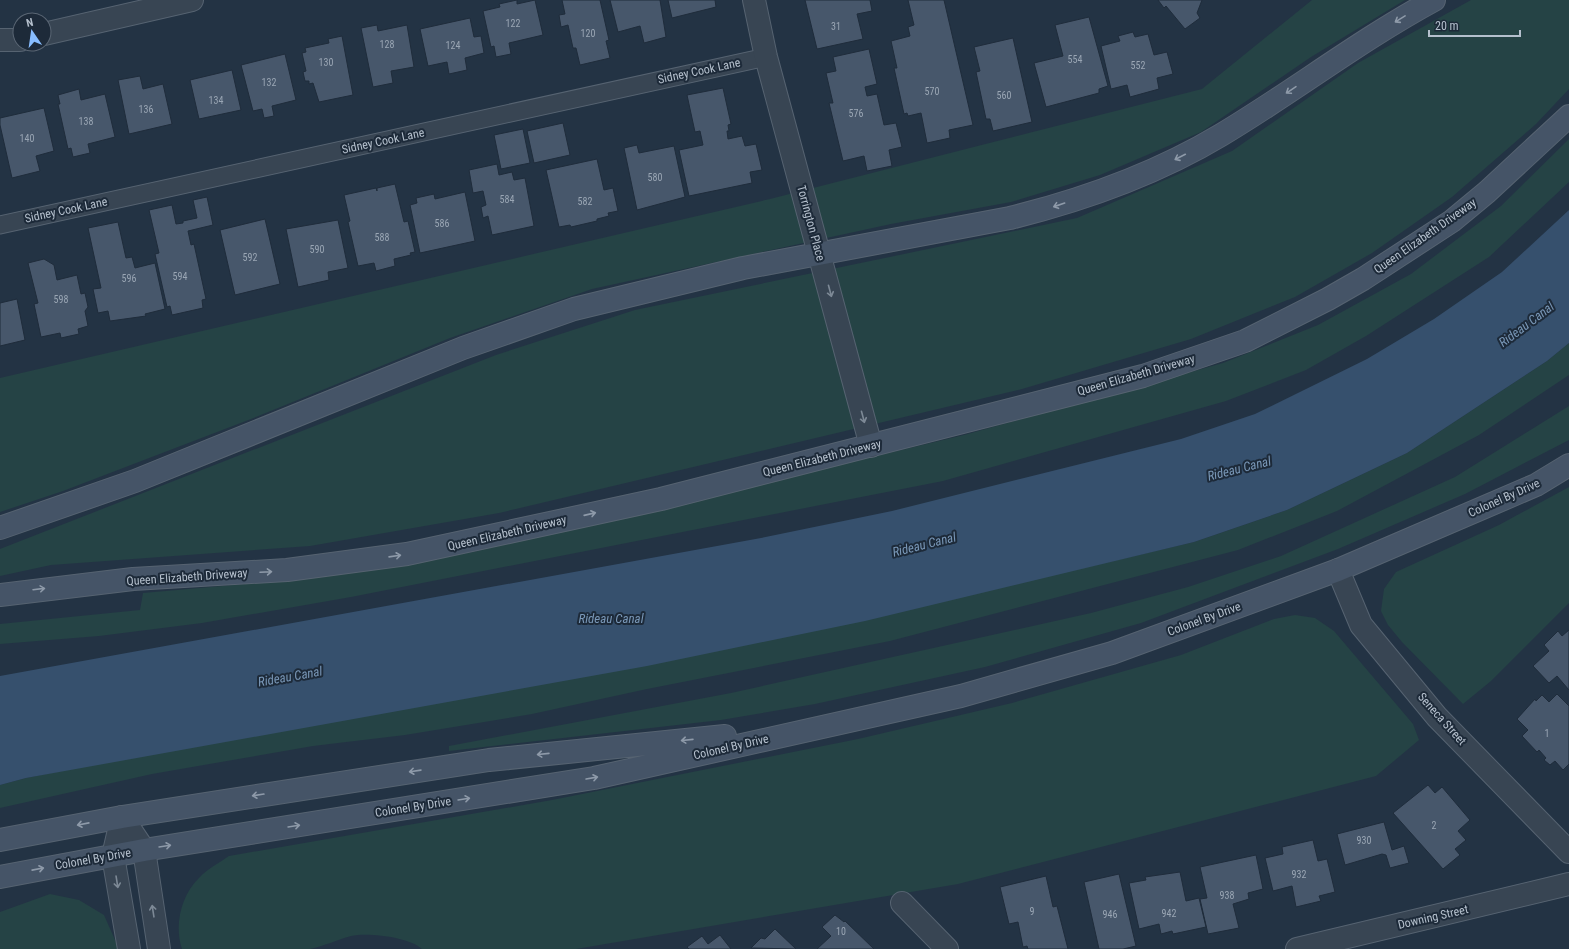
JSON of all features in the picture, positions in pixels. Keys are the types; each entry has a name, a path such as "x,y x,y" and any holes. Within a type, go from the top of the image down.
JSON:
{"main road":[{"path":"0,528 136,481 463,348 574,309 743,268 1010,218 1049,208 1159,168 1221,135 1337,59 1434,0"},
{"name":"Queen Elizabeth Driveway","path":"0,595 133,580 287,570 407,554 661,498 1143,376 1245,341 1328,300 1407,252 1439,230 1487,192 1569,116"},
{"name":"Colonel By Drive","path":"0,877 144,850 594,778 823,726 886,714 961,696 1112,653 1338,570 1536,485 1569,465"},
{"name":"Colonel By Drive","path":"0,840 122,817 489,760 823,726"}],"street":[{"path":"52,32 192,0"},
{"name":"Torrington Place","path":"754,0 766,57 871,446"},
{"path":"0,40 12,40"},
{"name":"Seneca Street","path":"1338,570 1361,625 1437,717 1569,852"},
{"path":"122,817 144,850 159,949"},
{"path":"122,817 113,856 129,949"},
{"name":"Downing Street","path":"1297,949 1569,884"},
{"path":"902,903 947,949"}],"lane":[{"name":"Sidney Cook Lane","path":"0,225 766,57"}],"green space":[{"path":"1312,0 1405,0 1311,57 1201,132 1100,175 1011,202 891,224 592,289 450,338 251,419 63,491 0,512 0,378 770,199 1202,89"},
{"path":"1471,0 1569,0 1569,89 1536,124 1452,197 1372,253 1295,297 1191,339 1022,389 499,513 310,546 51,565 0,576 0,549 496,355 635,310 1077,218 1232,151 1358,63"},
{"path":"1569,139 1569,182 1489,257 1366,336 1306,370 1226,401 943,481 351,597 202,623 99,636 0,644 0,624 140,610 143,593 323,577 473,552 964,435 1223,363 1318,325 1411,274 1501,206"},
{"path":"1569,343 1569,375 1479,435 1337,511 1238,550 890,641 647,689 532,714 405,735 313,746 152,774 0,808 0,785 26,778 1074,570 1194,542 1287,510 1407,453 1547,361"},
{"path":"1569,406 1569,440 1465,494 1338,549 1141,623 985,667 815,704 721,720 449,751 449,746 731,693 1091,613 1188,587 1281,556 1455,477"},
{"path":"1569,487 1569,603 1491,681 1463,704 1402,642 1388,625 1381,611 1384,589 1396,572 1499,525"},
{"path":"1295,615 1315,618 1334,631 1413,724 1419,740 1376,776 958,884 576,949 422,949 408,941 388,936 358,935 310,949 182,949 179,921 188,893 202,875 229,856 552,800 858,739 1012,703 1181,655 1274,619"},
{"path":"50,894 79,900 104,915 119,949 0,949 0,912"}],"water":[{"name":"Rideau Canal","path":"1569,210 1569,343 1547,361 1407,453 1287,510 1194,542 865,621 647,666 26,778 0,785 0,676 761,538 892,511 1181,439 1255,414 1367,359 1434,319 1502,272"}],"building":[{"path":"517,0 517,4 535,0 543,35 509,43 511,54 496,57 494,46 491,47 483,11 500,7 499,4"},
{"path":"562,0 600,0 609,40 606,41 610,58 580,65 576,48 573,48 568,25 561,27 559,15 565,14"},
{"path":"610,0 660,0 666,37 644,43 640,26 618,32"},
{"path":"668,0 715,0 716,7 672,18"},
{"path":"805,0 870,0 872,11 857,14 863,39 817,49"},
{"path":"908,0 944,0 973,125 949,130 950,138 927,143 921,113 908,116 907,113 904,114 894,68 897,68 891,41 910,36 908,27 914,25"},
{"path":"1158,0 1202,0 1197,13 1200,18 1185,29 1166,6 1164,8"},
{"path":"1089,17 1108,86 1099,89 1099,93 1046,107 1034,63 1063,56 1055,25"},
{"path":"470,18 474,37 481,36 484,53 465,58 467,70 449,74 447,62 428,66 420,29"},
{"path":"377,25 378,31 407,25 414,67 391,71 393,83 373,87 361,28"},
{"path":"1133,32 1135,37 1148,34 1154,55 1167,52 1173,74 1157,78 1159,89 1130,97 1127,85 1111,89 1101,46 1120,41 1118,36"},
{"path":"342,36 353,95 319,102 313,83 309,84 309,81 305,81 303,72 306,71 302,53 306,52 305,48 329,43 328,39"},
{"path":"1013,38 1032,122 993,131 990,119 986,119 976,72 980,71 974,47"},
{"path":"869,49 877,84 865,87 867,96 877,94 884,125 896,123 902,147 889,150 892,166 867,171 864,156 843,161 829,103 833,103 826,73 836,71 833,57"},
{"path":"285,54 296,100 272,106 274,116 264,118 262,109 253,111 241,65"},
{"path":"232,70 241,110 199,119 190,80"},
{"path":"140,76 143,89 163,84 172,124 129,134 118,80"},
{"path":"723,88 731,124 728,125 728,139 742,136 745,146 756,144 762,170 750,172 752,183 689,196 679,150 703,145 700,131 695,132 687,95"},
{"path":"79,89 81,100 105,94 115,137 88,144 90,153 73,157 71,148 68,149 58,104 60,104 58,95"},
{"path":"44,108 54,151 36,156 40,171 12,178 0,125 0,118"},
{"path":"563,123 570,155 534,163 527,131"},
{"path":"523,129 530,163 501,169 494,135"},
{"path":"637,145 639,153 674,146 685,197 637,210 624,148"},
{"path":"597,159 604,190 613,188 618,211 608,213 609,216 597,219 597,221 571,227 570,225 559,227 546,170"},
{"path":"497,164 499,175 512,172 514,180 525,178 534,226 492,235 488,216 483,218 481,207 486,205 483,191 473,193 469,170"},
{"path":"395,184 404,222 408,221 415,252 410,253 411,255 394,259 395,266 376,271 374,263 358,266 348,222 350,221 344,195 376,188 377,191 377,188"},
{"path":"465,192 475,241 420,253 410,205 417,203 416,198 434,194 435,199"},
{"path":"207,197 213,225 188,231 191,245 194,244 206,299 202,300 203,308 172,315 170,306 167,307 155,254 159,253 149,210 172,205 176,224 183,223 183,221 197,218 193,200"},
{"path":"265,219 280,284 235,295 220,230"},
{"path":"338,220 348,268 328,272 329,280 298,287 286,229"},
{"path":"118,222 126,258 132,257 135,268 155,263 165,309 145,314 146,316 110,321 108,311 98,313 93,289 101,288 88,228"},
{"path":"44,259 54,265 57,280 77,275 81,294 85,293 88,307 85,311 88,326 78,329 79,334 61,338 60,333 41,337 34,304 38,303 28,263"},
{"path":"17,299 25,340 0,346 0,303"},
{"path":"1569,630 1569,690 1557,676 1549,683 1533,666 1549,651 1544,645 1558,631 1562,636"},
{"path":"1557,694 1569,706 1569,764 1563,770 1555,761 1550,765 1544,760 1546,758 1539,750 1537,752 1522,736 1528,730 1517,719 1535,699 1536,701 1542,695 1549,702"},
{"path":"1428,785 1435,793 1442,787 1470,820 1458,831 1466,840 1455,849 1460,855 1443,869 1393,813"},
{"path":"1384,822 1392,850 1404,846 1409,863 1390,868 1386,855 1382,854 1345,865 1337,834"},
{"path":"1313,840 1318,861 1327,859 1335,892 1319,896 1321,901 1296,907 1292,886 1273,891 1265,858 1283,854 1282,847"},
{"path":"1256,855 1263,889 1248,893 1249,899 1233,904 1239,928 1208,934 1200,899 1207,898 1200,867"},
{"path":"1180,872 1186,901 1199,898 1206,927 1173,934 1172,931 1161,934 1159,924 1139,929 1129,883 1146,880 1145,877"},
{"path":"1119,874 1136,946 1123,949 1099,949 1084,882"},
{"path":"1046,876 1053,907 1057,906 1068,949 1028,949 1027,946 1023,947 1018,922 1009,924 1000,887"},
{"path":"835,915 844,922 845,921 874,949 817,949 831,936 822,927"},
{"path":"775,929 796,949 751,948 761,938 765,939"},
{"path":"720,935 731,949 689,949 687,947 702,936 708,944"}]}
